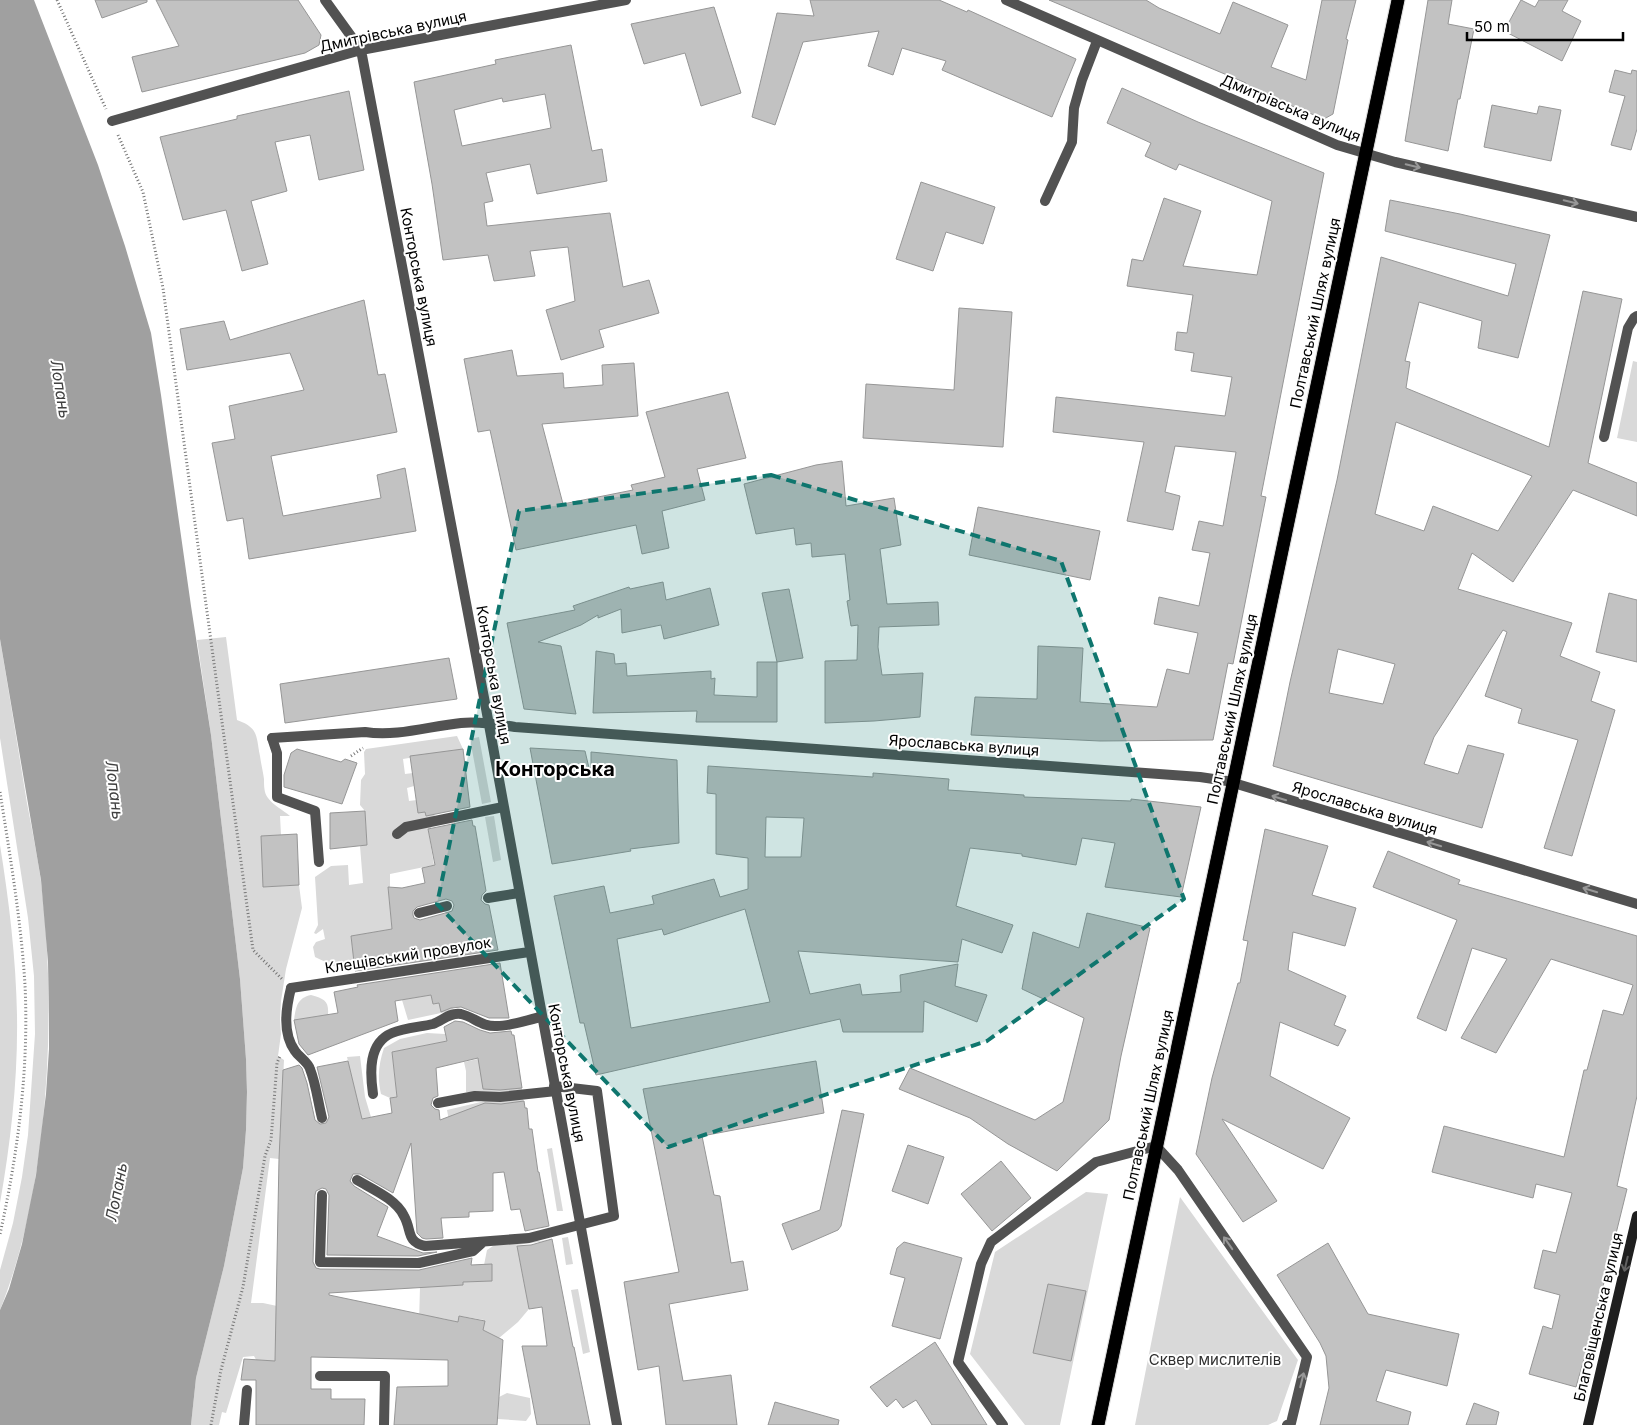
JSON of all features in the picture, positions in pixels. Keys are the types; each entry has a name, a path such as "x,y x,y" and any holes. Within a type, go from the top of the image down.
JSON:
{"main road":[{"name":"Полтавський Шлях вулиця","path":"1098,1425 1398,0"}],"street":[{"name":"Конторська вулиця","path":"326,0 361,50 617,1425"},
{"name":"Дмитрівська вулиця","path":"112,121 361,50 626,0"},
{"name":"Дмитрівська вулиця","path":"1006,0 1337,146 1637,217"},
{"path":"1045,201 1072,142 1074,108 1082,80 1097,41"},
{"path":"1604,437 1628,328 1637,316"},
{"name":"Ярославська вулиця","path":"319,862 315,811 277,797 277,753 272,738 366,732 380,734 463,723 1200,777 1233,783 1637,904"},
{"path":"397,834 406,827 503,808"},
{"path":"488,898 519,893"},
{"path":"419,913 447,906"},
{"name":"Клещівський провулок","path":"291,988 529,952"},
{"path":"291,988 287,1005 286,1027 290,1044 299,1058 310,1066 322,1118"},
{"path":"373,1094 370,1074 373,1055 379,1042 391,1034 438,1022 452,1014 461,1014 486,1026 497,1026 542,1017"},
{"path":"357,1180 394,1202 404,1216 412,1239 417,1244 426,1246 529,1238 614,1216 597,1091 555,1088 500,1097 475,1096 438,1103"},
{"path":"1003,1425 958,1362 981,1264 991,1242 1096,1162 1156,1146 1178,1170 1307,1358 1291,1423 1287,1425"},
{"path":"322,1195 320,1262 419,1263 472,1251 483,1242"},
{"name":"Благовіщенська вулиця","path":"1588,1425 1637,1216"},
{"path":"320,1376 385,1376 384,1425"},
{"path":"244,1425 246,1390"}],"path":[{"path":"57,0 143,192 163,288 253,950 291,988"},
{"path":"351,756 366,746"},
{"path":"0,792 20,936 25,986 25,1040 15,1158 0,1234"},
{"path":"211,1425 221,1370 243,1287 265,1156 271,1140 277,1063 282,1053 290,1044"}],"highlighted area":[{"path":"771,475 1061,561 1184,899 987,1041 668,1147 437,904 519,511"}],"green space":[{"path":"1633,361 1637,362 1637,442 1617,438"},
{"path":"226,637 237,720 249,726 255,734 264,776 264,789 267,796 290,816 280,816 281,835 263,887 299,885 302,908 286,969 281,1001 281,1034 278,1056 284,1060 279,1159 270,1158 251,1303 277,1306 274,1403 254,1356 243,1357 226,1413 222,1412 219,1425 191,1425 196,1378 224,1266 243,1168 246,1130 246,1059 240,979 211,735 197,640"},
{"path":"0,639 41,881 47,943 49,1006 45,1099 36,1176 22,1244 0,1310 0,1270 13,1223 28,1135 35,1034 34,976 28,918 0,738"},
{"path":"457,736 463,749 403,759 405,774 413,773 414,786 407,788 409,801 417,800 432,811 436,818 431,828 428,829 434,865 390,874 390,887 388,888 392,929 351,936 355,969 338,968 315,957 313,947 316,942 325,939 323,929 316,934 314,933 318,925 315,877 331,866 348,865 349,885 363,883 360,846 367,844 365,811 360,805 361,780 365,774 364,752 366,749"},
{"path":"479,737 491,802 482,804 470,739"},
{"path":"494,816 501,860 493,862 485,817"},
{"path":"0,845 14,951 17,1039 13,1109 0,1203"},
{"path":"311,995 325,1001 328,1007 328,1015 294,1020 300,1001 306,996"},
{"path":"431,995 433,1004 444,1002 455,1010 408,1020 402,1000"},
{"path":"427,1033 445,1034 447,1041 392,1052 397,1097 390,1098 381,1094 379,1070 384,1048 400,1039"},
{"path":"360,1056 365,1097 371,1117 362,1119 347,1057"},
{"path":"478,1059 521,1082 522,1090 491,1094 466,1092 464,1062"},
{"path":"523,1098 524,1105 450,1126 447,1110 485,1101"},
{"path":"552,1148 563,1211 557,1211 547,1149"},
{"path":"1086,1192 1108,1194 1060,1425 1025,1425 970,1354 995,1252"},
{"name":"Сквер мислителів","path":"1180,1197 1298,1360 1277,1421 1268,1425 1135,1425"},
{"path":"568,1237 573,1264 566,1265 562,1238"},
{"path":"552,1240 517,1245 529,1309 518,1322 499,1338 483,1330 484,1320 460,1316 458,1322 441,1318 431,1360 418,1359 420,1287 463,1285 463,1282 492,1281 492,1264 484,1265 487,1250 496,1244"},
{"path":"578,1289 590,1352 583,1354 571,1290"},
{"path":"507,1393 530,1398 531,1414 526,1421 498,1419 499,1397"}],"water":[{"name":"Лопань","path":"0,0 34,0 98,165 151,333 211,735 240,979 246,1059 246,1130 243,1168 224,1266 196,1378 191,1425 0,1425 0,1310 9,1289 22,1244 36,1175 46,1094 49,1016 48,962 41,880 0,639"}],"building":[{"path":"95,0 147,0 147,2 102,18"},
{"path":"156,0 298,0 321,35 319,45 305,53 142,92 132,57 179,46"},
{"path":"810,0 939,0 967,12 968,10 1076,59 1052,117 942,70 946,61 902,48 893,75 868,66 879,31 803,42 775,125 752,117 777,13 814,16"},
{"path":"1049,0 1146,0 1159,8 1220,34 1233,2 1288,25 1271,67 1306,80 1322,0 1356,0 1346,39 1348,40 1333,114 1324,119 1245,87 1246,83"},
{"path":"1428,0 1452,0 1448,24 1474,29 1448,151 1405,141"},
{"path":"1521,0 1535,7 1539,0 1568,0 1562,11 1581,21 1562,61 1504,31"},
{"path":"714,7 741,93 701,106 685,53 644,64 631,24"},
{"path":"571,45 592,151 602,149 607,181 537,194 530,164 486,173 493,201 484,203 487,226 610,213 623,287 649,280 659,313 599,330 604,347 561,360 546,310 575,301 568,247 530,251 535,276 494,281 488,255 443,260 414,82 496,64 495,60","holes":["545,94 551,128 462,146 454,110 502,98 503,102"]},
{"path":"1615,70 1631,74 1632,70 1637,71 1637,129 1631,150 1611,145 1625,96 1609,92"},
{"path":"1122,88 1198,122 1324,173 1261,496 1266,497 1233,664 1228,663 1213,740 1100,741 971,735 975,697 1037,699 1038,646 1083,648 1080,702 1157,707 1167,669 1189,674 1198,633 1154,624 1159,597 1199,606 1210,553 1192,550 1199,521 1223,526 1236,452 1175,446 1165,492 1180,496 1173,530 1127,521 1144,442 1053,432 1056,397 1225,416 1232,377 1191,371 1194,353 1175,350 1177,332 1187,333 1193,295 1127,286 1132,259 1143,261 1164,198 1201,211 1183,266 1257,275 1272,201 1179,164 1176,170 1145,156 1151,143 1107,123"},
{"path":"349,91 364,170 319,180 310,135 275,142 287,191 251,201 268,264 242,271 226,210 183,220 160,137 237,119 237,116"},
{"path":"1492,105 1537,114 1539,106 1561,110 1551,161 1484,147"},
{"path":"921,182 995,207 983,244 946,232 933,271 896,259"},
{"path":"1390,200 1550,235 1518,358 1478,348 1482,321 1419,302 1405,361 1410,362 1406,388 1549,447 1583,291 1622,299 1588,463 1637,483 1637,516 1573,490 1513,582 1472,553 1458,589 1572,623 1560,656 1600,672 1591,701 1615,710 1572,856 1544,848 1578,740 1518,723 1522,709 1485,696 1507,632 1503,630 1434,737 1424,764 1458,774 1468,745 1504,754 1482,828 1273,766 1290,682 1337,480 1381,257 1508,296 1516,264 1385,231","holes":["1396,422 1532,476 1498,531 1433,506 1424,531 1375,514","1338,649 1395,664 1383,704 1329,693"]},
{"path":"364,300 378,375 385,374 397,432 271,456 283,516 381,498 377,475 405,468 416,531 249,559 243,518 227,521 212,443 235,439 229,406 304,390 290,353 187,370 180,329 224,321 230,340"},
{"path":"959,308 1012,312 1003,447 863,438 866,384 954,390"},
{"path":"512,350 517,376 563,373 564,388 603,385 602,365 634,363 638,416 542,424 563,504 633,490 631,485 665,477 646,412 728,392 746,458 697,469 705,500 662,511 669,548 642,554 636,525 516,550 490,430 478,432 464,359"},
{"path":"842,461 846,506 894,498 901,545 880,549 887,604 938,602 939,625 879,627 878,647 882,675 923,673 920,717 825,723 825,661 857,660 858,625 851,626 847,601 850,600 845,554 812,557 811,543 796,545 794,528 756,534 744,484 816,465"},
{"path":"978,507 1100,531 1090,580 969,555"},
{"path":"663,582 666,600 710,588 719,625 664,639 661,625 622,633 621,609 598,618 598,615 581,625 538,642 561,646 576,714 524,709 507,623 575,610 573,606 629,587 630,589"},
{"path":"789,589 803,658 777,662 762,593"},
{"path":"1609,593 1637,600 1637,662 1596,652"},
{"path":"596,651 614,654 615,664 626,663 627,676 711,671 711,679 715,678 714,695 757,697 757,662 777,662 777,722 696,722 697,711 593,713"},
{"path":"449,658 457,699 285,723 280,684"},
{"path":"530,748 585,751 589,768 591,768 591,752 677,760 679,843 630,849 631,851 552,864"},
{"path":"297,749 341,762 345,759 357,763 342,804 284,787 284,775 291,753"},
{"path":"463,749 470,807 426,816 425,812 418,813 410,756"},
{"path":"708,766 873,777 873,773 949,779 948,790 1024,795 1024,797 1131,801 1131,799 1201,807 1181,897 1105,887 1115,843 1082,838 1076,865 1022,856 1022,854 970,848 956,906 1013,925 1002,953 962,939 958,962 798,951 810,994 860,984 862,995 901,992 900,975 958,964 955,986 987,995 977,1022 924,1001 923,1032 843,1032 840,1019 596,1075 584,1023 580,1023 554,896 604,886 610,913 654,904 652,896 714,879 720,897 748,889 748,858 716,854 716,794 707,793","holes":["766,817 804,818 801,857 765,857","745,909 770,1002 631,1028 617,939 662,929 664,935"]},
{"path":"365,811 367,845 330,849 330,813"},
{"path":"472,820 473,826 475,826 486,891 482,895 481,900 489,905 498,950 355,971 351,936 392,929 388,887 402,888 425,883 422,868 435,865 428,829","holes":["446,899 452,901 454,905 452,911 420,920 414,918 413,911 417,907"]},
{"path":"1265,829 1328,846 1312,895 1356,908 1345,946 1293,932 1288,970 1346,996 1334,1025 1346,1030 1338,1046 1280,1022 1270,1076 1350,1118 1323,1169 1222,1119 1277,1201 1243,1222 1196,1154 1212,1078 1238,983 1240,983 1248,941 1243,940"},
{"path":"297,834 299,885 263,887 261,836"},
{"path":"1388,851 1460,880 1458,884 1637,936 1637,1096 1617,1186 1627,1189 1591,1335 1576,1387 1529,1374 1543,1326 1552,1329 1560,1295 1534,1288 1543,1250 1556,1253 1572,1193 1536,1184 1533,1198 1432,1172 1444,1126 1564,1157 1584,1070 1587,1070 1603,1010 1623,1015 1633,985 1551,959 1496,1053 1461,1038 1507,959 1472,948 1446,1031 1417,1018 1457,920 1373,887"},
{"path":"1087,913 1150,928 1121,1056 1109,1120 1057,1171 1008,1144 970,1118 899,1089 910,1068 1035,1120 1063,1102 1084,1018 1022,989 1033,932 1079,948"},
{"path":"500,963 509,1018 489,1018 461,1007 441,1012 439,1003 433,1004 431,995 395,1001 398,1021 308,1055 299,1044 294,1020 338,1013 334,992 358,987 357,985"},
{"path":"455,1021 463,1022 490,1033 511,1031 512,1035 514,1035 522,1088 483,1089 478,1058 436,1068 438,1096 433,1098 431,1105 439,1110 440,1120 485,1103 501,1104 524,1101 525,1108 527,1108 529,1129 532,1129 538,1172 549,1226 525,1231 520,1209 511,1210 504,1172 493,1173 493,1211 469,1212 469,1217 441,1218 443,1238 422,1238 417,1233 411,1143 393,1193 360,1174 353,1174 350,1181 354,1186 388,1207 377,1236 423,1253 437,1252 418,1256 327,1255 329,1195 326,1189 322,1188 316,1191 315,1195 313,1262 316,1268 320,1269 419,1270 472,1258 471,1265 492,1264 492,1281 463,1282 463,1285 329,1293 329,1295 458,1322 459,1316 485,1321 483,1330 503,1340 497,1425 394,1425 397,1387 448,1386 448,1360 311,1357 311,1389 331,1389 331,1399 365,1399 364,1425 256,1425 256,1380 241,1380 244,1359 275,1361 279,1159 283,1070 299,1065 302,1068 315,1120 320,1124 326,1123 329,1117 317,1067 348,1061 362,1119 392,1113 390,1098 397,1097 392,1052 447,1041 444,1027"},
{"path":"816,1061 824,1113 702,1136 714,1195 720,1196 731,1263 743,1261 748,1290 669,1304 683,1381 731,1375 737,1425 666,1425 659,1366 638,1370 624,1282 679,1272 643,1089"},
{"path":"842,1110 864,1114 841,1226 838,1230 792,1250 782,1224 820,1210"},
{"path":"908,1145 944,1157 928,1204 892,1191"},
{"path":"1001,1161 1031,1198 992,1231 961,1194"},
{"path":"552,1239 590,1425 537,1425 522,1346 547,1346 542,1307 529,1309 517,1246 531,1245"},
{"path":"904,1242 962,1258 940,1339 892,1326 905,1278 890,1274 897,1248"},
{"path":"1328,1243 1368,1314 1459,1334 1447,1386 1386,1370 1376,1401 1411,1412 1408,1425 1320,1425 1329,1388 1326,1356 1320,1343 1277,1275"},
{"path":"1048,1284 1086,1291 1071,1361 1033,1353"},
{"path":"935,1342 987,1425 932,1425 916,1400 903,1408 896,1399 887,1407 870,1387"},
{"path":"775,1402 839,1420 838,1425 768,1425"},
{"path":"1474,1403 1499,1412 1496,1425 1466,1425"}],"tram line":[{"path":"1092,1425 1392,0"},
{"path":"1104,1425 1404,0"}],"district":[{"name":"Конторська","path":"555,769"}]}
